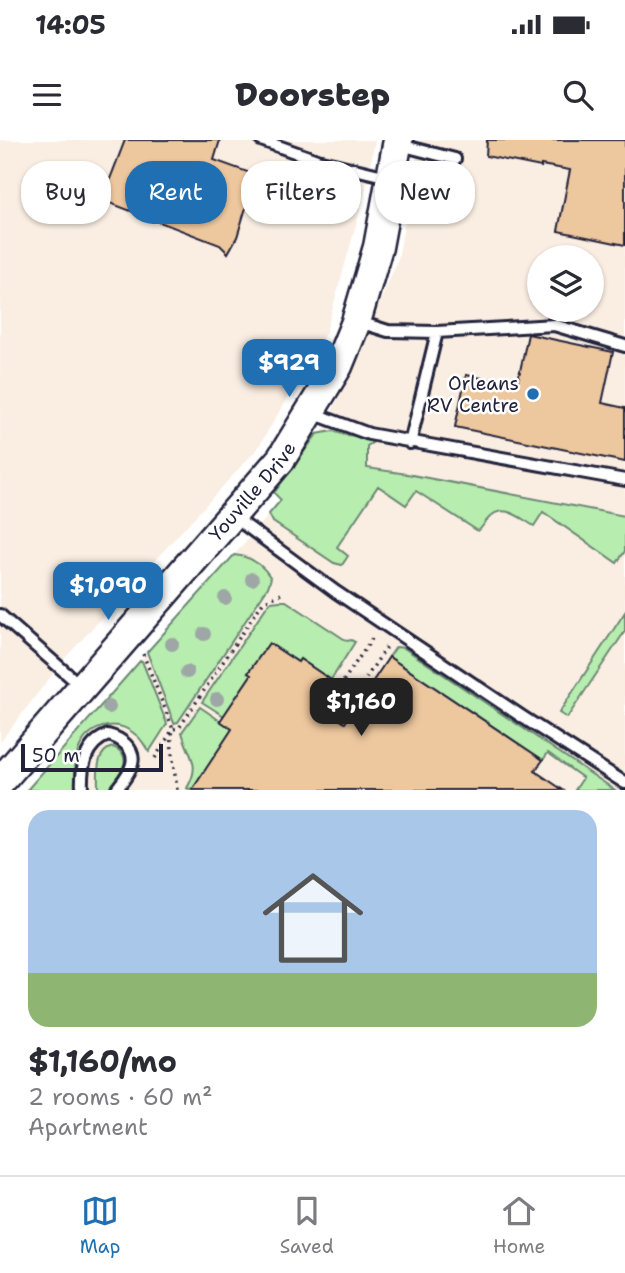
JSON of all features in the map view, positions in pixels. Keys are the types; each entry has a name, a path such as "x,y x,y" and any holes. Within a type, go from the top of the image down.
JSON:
{"street":[{"name":"Youville Drive","path":"394,161 397,142"},
{"name":"Youville Drive","path":"0,782 281,458 338,366 356,322 382,224"}],"lane":[{"path":"261,140 317,160 375,174"},
{"path":"397,142 455,159"},
{"path":"356,322 388,331 437,332 554,325 625,346"},
{"path":"410,443 437,332"},
{"path":"310,412 369,434 410,443 625,480"},
{"path":"232,515 336,592 625,783"},
{"path":"0,615 83,688"},
{"path":"82,790 84,761 88,750 94,742 108,735 124,742 132,757 132,765 117,790"}],"path":[{"path":"155,758 263,602 281,594"},
{"path":"324,710 373,637"},
{"path":"339,719 387,646"},
{"path":"143,654 173,729 172,763 177,790"},
{"path":"336,692 351,701"}],"shaded area":[{"path":"0,140 375,140 361,207 361,161 241,161 241,224 356,224 326,332 258,448 66,657 0,742"},
{"path":"420,140 625,140 625,790 25,790 263,522 313,453 398,259 404,224 475,224 475,161 416,161"}],"green space":[{"path":"333,431 365,436 372,443 367,446 367,468 625,516 625,551 617,563 543,512 534,526 512,513 500,511 494,513 478,531 416,491 406,505 378,486 337,547 348,556 342,565 334,563 273,522 269,514 281,500 274,493 317,434"},
{"path":"234,555 246,557 260,565 271,578 268,587 178,722 174,723 147,652"},
{"path":"286,601 347,641 355,642 331,680 269,643 248,673 251,675 224,716 202,702 267,606 271,602"},
{"path":"625,612 625,631 567,718 559,713"},
{"path":"396,647 404,648 615,790 575,790 583,778 548,753 543,760 389,657"},
{"path":"140,661 167,724 149,752 140,739 128,729 120,726 103,727 88,735 78,751 75,790 27,790"},
{"path":"200,707 238,733 194,788 188,789 194,766 182,732"},
{"path":"113,747 124,756 123,767 107,790 98,790 100,758 107,749"}],"building":[{"path":"125,140 220,140 214,160 217,161 125,161 125,209 111,203 111,177"},
{"path":"487,140 625,140 625,245 558,231 570,170 486,156"},
{"path":"227,165 241,170 241,224 228,253 220,245 165,224 227,224"},
{"name":"Orleans RV Centre","path":"528,334 613,352 602,403 625,408 625,462 455,427 466,375 517,385"},
{"path":"269,643 298,662 300,659 331,680 315,704 345,723 389,657 543,760 535,771 563,790 192,790 232,729 220,721"}],"place":[{"name":"Orleans RV Centre","path":"533,394"}]}
